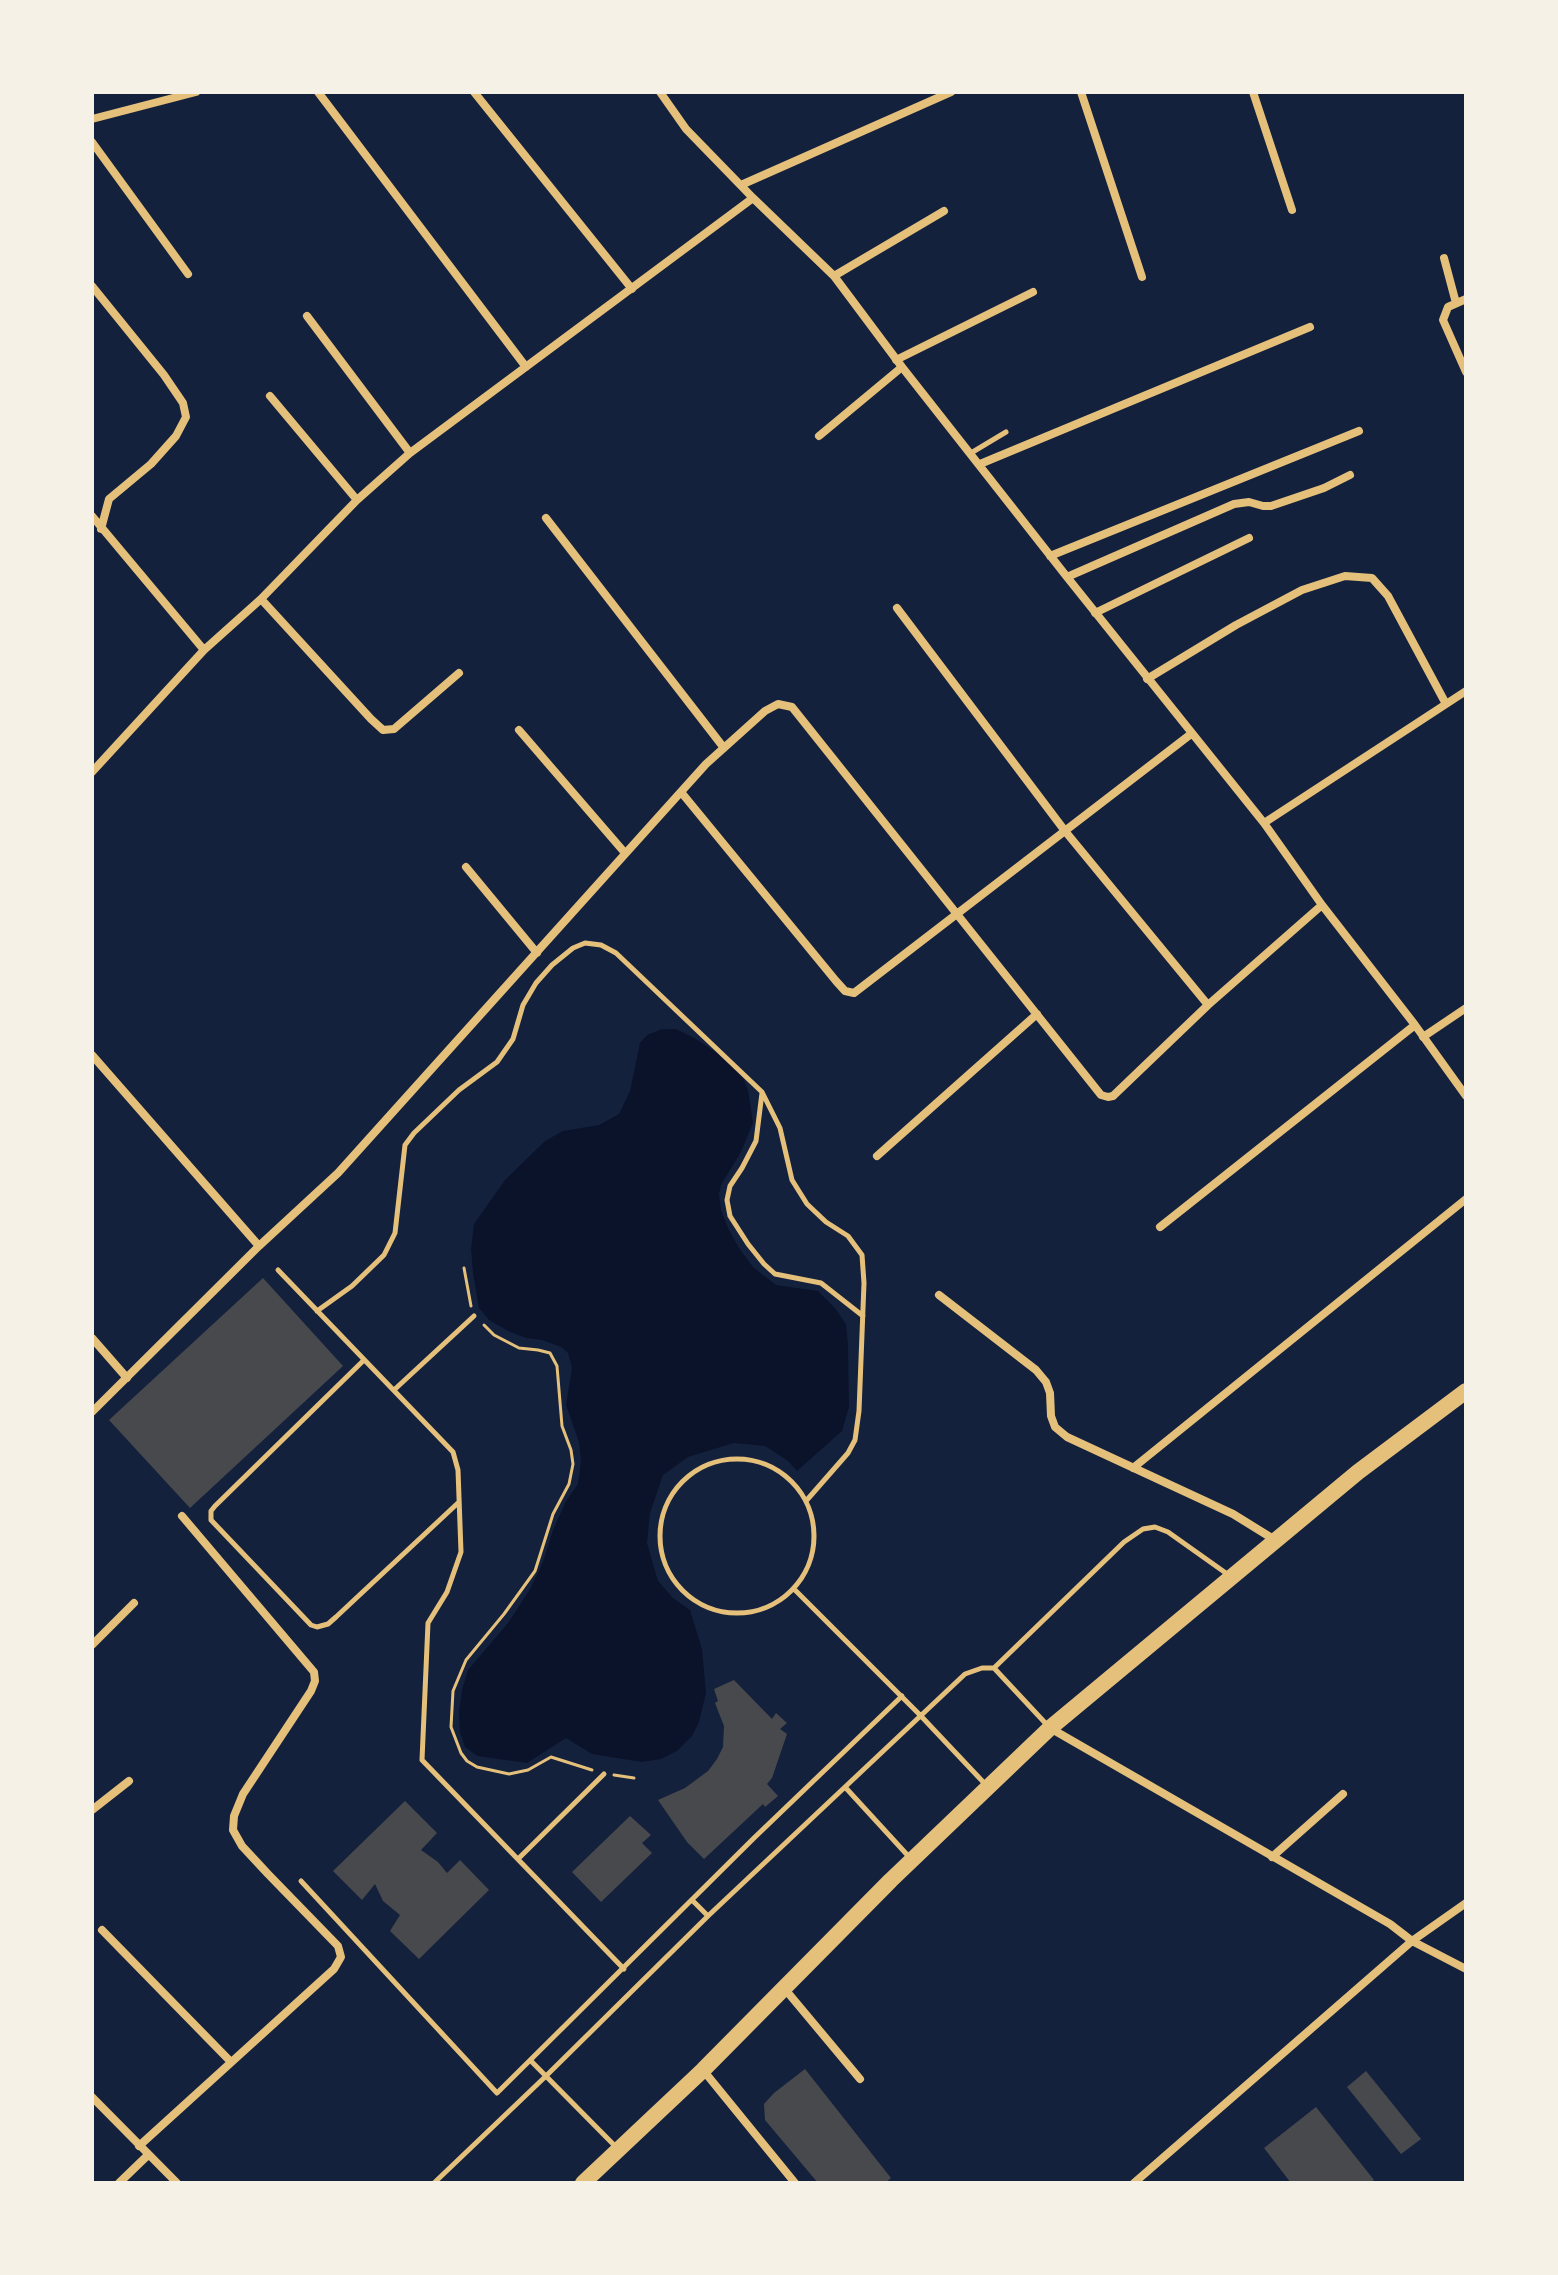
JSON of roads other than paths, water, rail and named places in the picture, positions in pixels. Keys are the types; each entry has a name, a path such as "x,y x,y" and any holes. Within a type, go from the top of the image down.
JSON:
{"main road":[{"path":"583,2183 703,2070 912,1860 1050,1728 1358,1472 1466,1391"}],"street":[{"path":"92,119 196,92"},
{"path":"318,92 526,367"},
{"path":"474,92 632,289"},
{"path":"660,92 686,129 834,276 899,364 1264,823 1466,1096"},
{"path":"741,185 951,92"},
{"path":"1081,92 1142,277"},
{"path":"1253,92 1292,210"},
{"path":"92,142 188,274"},
{"path":"92,772 204,650 261,599 357,500 410,453 753,198"},
{"path":"834,276 944,211"},
{"path":"1444,258 1456,303"},
{"path":"92,286 164,375 183,403 186,417 176,436 151,464 109,499 101,529"},
{"path":"819,436 899,364 1033,292"},
{"path":"1466,299 1448,307 1443,320 1466,372"},
{"path":"307,316 410,453"},
{"path":"980,464 1310,327"},
{"path":"270,396 357,500"},
{"path":"1050,556 1359,431"},
{"path":"1067,577 1234,504 1249,502 1271,506 1324,488 1350,475"},
{"path":"92,516 204,650"},
{"path":"546,518 724,748"},
{"path":"1095,613 1249,538"},
{"path":"1147,679 1236,625 1302,590 1345,576 1372,578 1388,596 1446,704"},
{"path":"261,599 383,730 394,729 459,673"},
{"path":"897,608 1065,831 1208,1005"},
{"path":"1264,823 1466,691"},
{"path":"92,1412 259,1246 338,1173 706,764 765,711 778,704 792,707 1101,1095 1113,1096 1208,1005 1322,905"},
{"path":"519,730 625,853"},
{"path":"681,792 849,993 861,989 1191,734"},
{"path":"466,867 537,953"},
{"path":"1423,1037 1466,1008"},
{"path":"877,1156 1037,1014"},
{"path":"1160,1227 1415,1025"},
{"path":"92,1055 259,1246"},
{"path":"1133,1468 1466,1199"},
{"path":"939,1295 1036,1370 1050,1393 1055,1427 1067,1437 1233,1514 1275,1540"},
{"path":"92,1338 127,1378"},
{"path":"139,2146 334,1969 341,1957 338,1946 242,1846 233,1830 234,1816 243,1794 311,1691 314,1672 182,1516"},
{"path":"92,1645 134,1603"},
{"path":"1050,1728 1390,1924 1412,1941 1466,1969"},
{"path":"92,1810 129,1781"},
{"path":"1272,1857 1343,1794"},
{"path":"1134,2183 1412,1941 1466,1903"},
{"path":"102,1930 231,2062"},
{"path":"784,1988 860,2079"},
{"path":"703,2070 795,2183"},
{"path":"92,2097 177,2183"},
{"path":"119,2183 148,2155"}],"lane":[{"path":"971,453 1006,432"},
{"path":"317,1311 352,1286 384,1255 395,1233 405,1145 414,1133 459,1090 497,1062 513,1039 523,1005 552,965 573,948 585,943 601,945 616,953 762,1092 780,1128 792,1180 807,1204 826,1222 848,1236 862,1255 863,1316 855,1440 848,1453 806,1501"},
{"path":"762,1092 756,1141 730,1186 727,1200 730,1216 748,1244 775,1274 821,1283 863,1316"},
{"path":"278,1270 453,1452 458,1470 461,1552 447,1592 428,1623 422,1760 624,1969"},
{"path":"394,1390 474,1316"},
{"path":"364,1360 215,1506 211,1511 211,1520 311,1625 317,1627 328,1624 336,1617 459,1502"},
{"path":"743,1458 768,1465 790,1480 806,1501 813,1523 814,1547 807,1569 794,1589 773,1605 749,1613 722,1612 698,1603 678,1587 664,1564 659,1538 663,1512 675,1489 693,1471 717,1460 743,1458"},
{"path":"434,2183 920,1715 965,1674 982,1668 994,1668 1124,1542 1143,1529 1155,1527 1168,1532 1231,1576"},
{"path":"794,1589 988,1787"},
{"path":"994,1668 1050,1728"},
{"path":"301,1881 497,2093 902,1696"},
{"path":"518,1859 604,1774"},
{"path":"845,1787 912,1860"},
{"path":"692,1900 708,1916"},
{"path":"531,2061 618,2150"}],"water":[{"path":"662,1029 676,1029 696,1039 717,1053 743,1078 753,1123 741,1152 721,1185 721,1210 739,1248 753,1267 776,1285 818,1291 846,1324 849,1407 842,1431 797,1471 765,1446 734,1443 688,1457 663,1475 650,1513 647,1543 658,1581 673,1598 690,1610 702,1649 706,1693 692,1736 677,1751 661,1759 642,1762 592,1754 566,1738 527,1763 477,1756 465,1747 460,1732 459,1712 468,1670 508,1623 530,1589 566,1501 578,1484 581,1461 579,1442 566,1405 572,1368 568,1353 542,1340 508,1331 489,1320 479,1308 471,1249 474,1224 505,1180 545,1141 563,1131 599,1125 619,1114 630,1091 640,1043 647,1035"}]}
